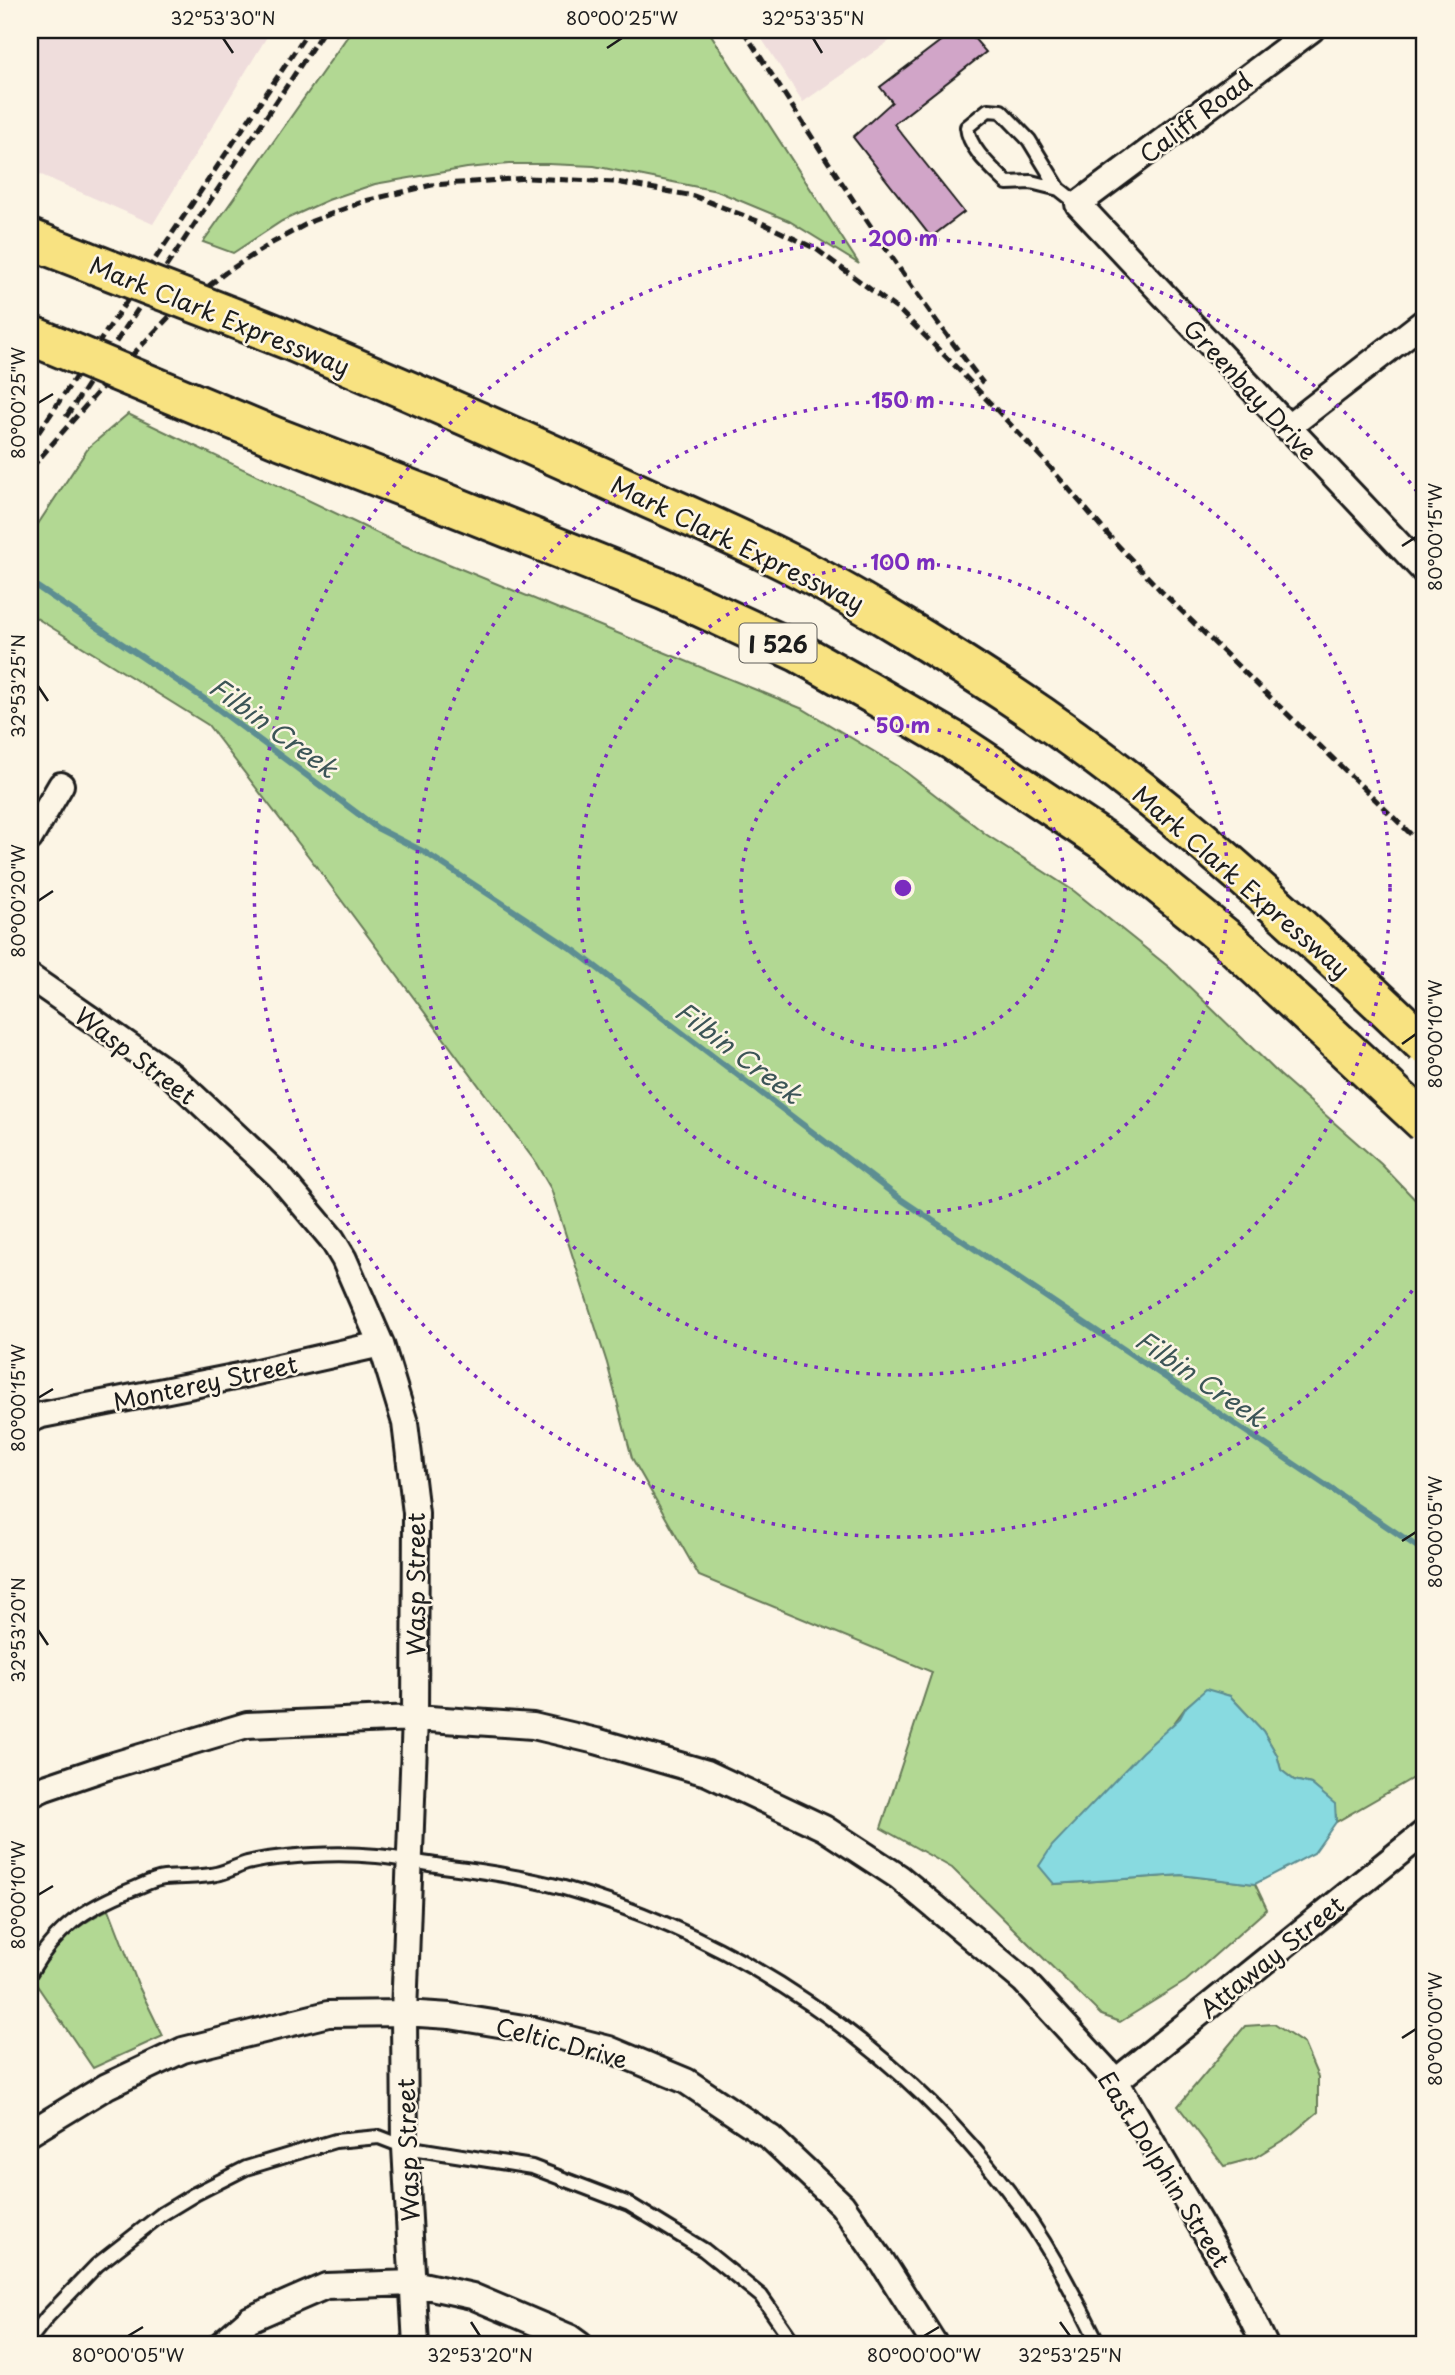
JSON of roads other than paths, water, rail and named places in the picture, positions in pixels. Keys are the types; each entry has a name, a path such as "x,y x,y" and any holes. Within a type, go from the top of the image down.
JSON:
{"highway":[{"name":"Mark Clark Expressway","path":"30,239 287,339 550,452 724,531 796,567 885,617 1011,696 1205,841 1273,901 1425,1045"},
{"name":"I 526","path":"36,338 275,437 675,595 798,652 871,693 952,740 1113,847 1228,940 1425,1123"}],"street":[{"name":"Califf Road","path":"1078,204 1311,30"},
{"name":"Greenbay Drive","path":"1078,204 1425,572"},
{"path":"1287,428 1425,321"},
{"path":"30,838 61,785"},
{"name":"Wasp Street","path":"30,977 170,1074 279,1176 332,1239 344,1259 381,1344 405,1423 416,1513 415,1718 404,2013 405,2147 416,2345"},
{"name":"Monterey Street","path":"30,1420 42,1415 239,1376 381,1344"},
{"name":"East Dolphin Street","path":"30,1795 45,1787 247,1725 415,1718 533,1726 707,1773 824,1828 899,1877 1024,1981 1116,2081 1236,2285 1265,2345"},
{"name":"Attaway Street","path":"1116,2081 1425,1832"},
{"name":"Celtic Drive","path":"30,2133 107,2086 183,2050 328,2014 404,2013 450,2016 530,2029 609,2049 686,2081 771,2138 842,2204 935,2345"},
{"path":"220,2345 250,2319 326,2286 413,2283 472,2296 569,2337 580,2345"}],"lane":[{"path":"1059,189 1031,182 1007,183 983,159 968,136 967,127 988,110 1001,111 1029,140 1059,189 1078,204"},
{"path":"30,1973 41,1954 69,1923 109,1899 161,1878 217,1874 247,1863 283,1857 319,1854 377,1856 564,1888 628,1910 729,1954 797,1995 858,2039 919,2091 975,2149 1007,2189 1041,2238 1099,2345"},
{"path":"30,2339 47,2317 97,2265 162,2214 195,2194 246,2168 335,2141 379,2137 405,2147 533,2167 629,2204 704,2250 761,2296 795,2345"}],"water":[{"path":"1206,1689 1230,1696 1263,1731 1277,1755 1281,1770 1294,1780 1311,1784 1335,1804 1336,1822 1314,1853 1255,1884 1181,1875 1054,1884 1039,1866 1052,1846"}],"waterway":[{"name":"Filbin Creek","path":"30,582 206,700 377,828 426,853 575,951 899,1198 1425,1552"}],"railway":[{"path":"30,445 309,30"},
{"path":"66,417 324,30"},
{"path":"743,30 889,253 983,383"},
{"path":"31,468 111,377 169,317 225,273 272,243 312,221 365,201 432,185 527,178 616,182 694,196 760,222 816,249 901,312 1042,458"},
{"path":"1037,452 1110,537 1161,591 1425,848"}]}
